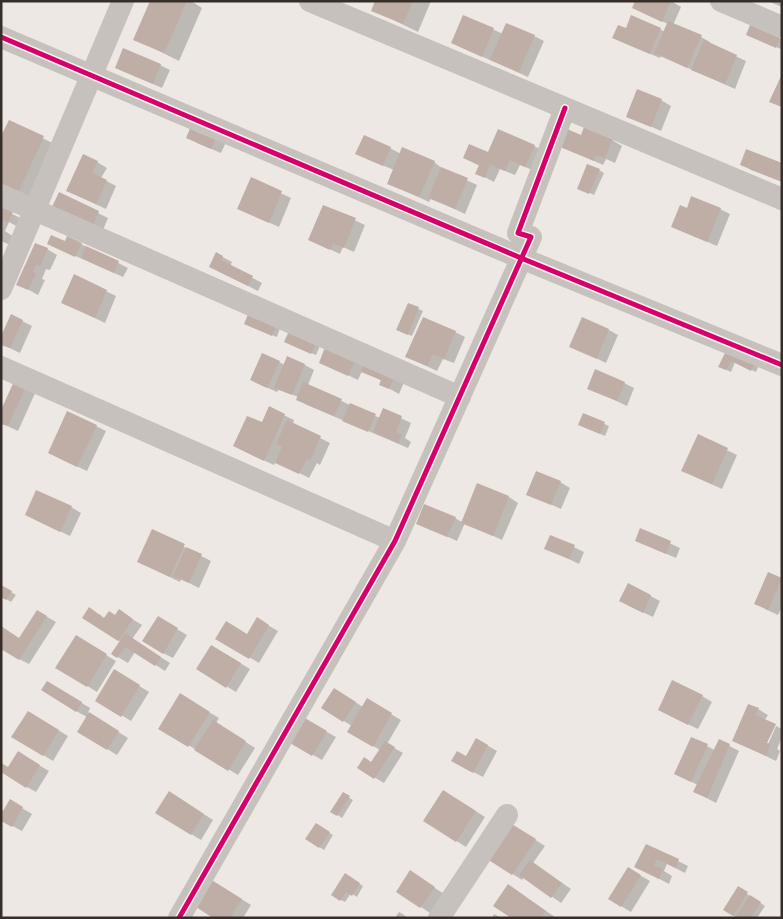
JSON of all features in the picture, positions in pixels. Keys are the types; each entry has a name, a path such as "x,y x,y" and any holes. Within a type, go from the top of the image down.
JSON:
{"street":[{"path":"1,289 122,1"},
{"path":"310,1 782,199"},
{"path":"721,1 782,27"},
{"path":"1,37 521,258 782,365"},
{"path":"180,918 395,541 531,238 518,233 565,108"},
{"path":"1,196 35,209 460,396"},
{"path":"1,367 395,541"},
{"path":"439,918 507,814"}],"building":[{"path":"150,1 187,1 164,53 133,40"},
{"path":"375,1 413,1 403,24 371,11"},
{"path":"635,1 671,1 662,22 632,8"},
{"path":"463,15 494,28 482,57 451,43"},
{"path":"631,15 661,28 650,54 612,38 618,25 626,28"},
{"path":"668,21 702,35 687,68 654,53"},
{"path":"506,23 535,35 519,72 490,60"},
{"path":"750,25 780,38 776,48 746,35"},
{"path":"704,40 737,55 725,84 691,70"},
{"path":"123,48 161,64 153,84 115,68"},
{"path":"782,74 782,107 769,102"},
{"path":"637,89 662,99 651,127 626,117"},
{"path":"9,120 44,136 17,195 1,187 1,136"},
{"path":"192,124 217,136 211,149 186,138"},
{"path":"584,127 613,139 605,158 596,155 594,161 560,147 567,129 581,135"},
{"path":"498,129 535,145 525,167 510,160 505,171 490,164 485,178 475,174 479,165 463,158 469,144 488,152"},
{"path":"364,135 391,147 383,166 355,154"},
{"path":"402,147 435,161 419,197 387,184"},
{"path":"746,149 782,163 780,181 740,165"},
{"path":"83,154 98,161 92,173 107,180 96,204 66,191"},
{"path":"587,164 600,169 589,194 577,189"},
{"path":"441,167 468,178 455,209 428,198"},
{"path":"251,177 282,191 269,223 237,209"},
{"path":"59,192 99,211 93,226 52,207"},
{"path":"691,196 721,208 707,242 671,227 680,205 687,208"},
{"path":"323,205 356,218 344,248 333,243 330,250 308,240"},
{"path":"1,207 13,212 8,222 1,219"},
{"path":"51,235 65,241 67,236 82,243 75,257 47,244"},
{"path":"35,243 48,248 40,266 36,265 33,272 36,274 28,290 16,285"},
{"path":"86,246 119,261 114,273 81,258"},
{"path":"216,252 223,256 221,260 253,276 248,286 209,267"},
{"path":"74,274 107,290 95,318 61,303"},
{"path":"408,303 419,307 408,335 396,330"},
{"path":"249,312 277,324 272,336 244,324"},
{"path":"11,314 23,320 10,348 1,345 1,336"},
{"path":"423,317 456,331 444,359 433,354 427,366 405,357"},
{"path":"582,317 609,329 597,359 569,347"},
{"path":"289,331 316,343 311,354 284,342"},
{"path":"325,347 355,360 348,376 319,363"},
{"path":"727,349 755,362 751,371 731,361 726,370 718,367"},
{"path":"262,353 280,361 267,388 250,380"},
{"path":"287,356 305,364 292,395 274,388"},
{"path":"365,360 396,373 389,389 379,385 381,380 361,372"},
{"path":"595,369 625,382 617,401 587,389"},
{"path":"16,377 28,382 8,426 1,424 1,410"},
{"path":"303,382 342,399 334,416 296,400"},
{"path":"350,403 376,414 368,432 342,421"},
{"path":"269,406 285,414 264,461 233,446 247,416 262,422"},
{"path":"383,408 402,416 396,432 402,435 398,443 373,432"},
{"path":"67,411 97,425 77,467 48,453"},
{"path":"583,413 605,422 600,434 578,425"},
{"path":"287,420 321,436 310,460 307,459 299,474 275,463 282,447 276,444"},
{"path":"698,434 728,448 712,484 681,471"},
{"path":"536,471 561,481 551,505 526,495"},
{"path":"477,483 509,496 493,536 461,523"},
{"path":"36,490 72,506 60,532 25,515"},
{"path":"424,504 456,517 447,537 416,524"},
{"path":"640,528 671,541 666,554 635,541"},
{"path":"152,529 185,544 170,577 137,562"},
{"path":"550,535 575,545 569,559 544,549"},
{"path":"186,547 202,554 189,583 173,576"},
{"path":"768,572 782,578 768,610 754,604"},
{"path":"628,583 651,595 643,613 619,601"},
{"path":"1,585 12,591 6,600 1,597"},
{"path":"89,607 104,618 109,611 115,615 119,609 133,619 118,641 82,618"},
{"path":"37,610 47,616 19,660 1,649 1,626 19,638"},
{"path":"158,616 178,628 163,654 142,641"},
{"path":"257,617 269,625 249,659 215,639 226,621 247,634"},
{"path":"125,633 161,657 155,666 125,647 117,658 111,654"},
{"path":"76,635 107,654 87,687 55,668"},
{"path":"211,645 241,663 226,688 196,669"},
{"path":"114,669 140,685 121,717 95,701"},
{"path":"672,680 703,695 688,725 658,710"},
{"path":"47,681 82,702 76,712 41,690"},
{"path":"334,688 356,702 343,722 321,708"},
{"path":"180,693 210,712 188,747 158,729"},
{"path":"367,698 392,713 373,747 347,732"},
{"path":"748,704 759,708 755,715 776,724 767,743 771,744 766,756 732,741"},
{"path":"28,711 59,730 43,756 11,737"},
{"path":"89,712 119,731 107,750 77,732"},
{"path":"298,714 327,731 312,756 283,739"},
{"path":"213,720 246,741 228,771 194,750"},
{"path":"691,737 708,744 691,782 674,774"},
{"path":"476,738 488,745 473,773 451,761 457,751 466,756"},
{"path":"719,739 730,744 707,798 693,792"},
{"path":"385,741 395,747 374,779 357,768 364,757 371,762"},
{"path":"18,751 40,765 26,788 1,772 1,763 8,767"},
{"path":"443,790 476,811 456,842 423,821"},
{"path":"169,791 204,814 191,835 155,813"},
{"path":"343,792 350,796 337,816 330,812"},
{"path":"10,799 23,807 12,827 1,821 1,809 3,811"},
{"path":"316,823 330,832 319,848 305,839"},
{"path":"510,823 536,839 512,875 487,859"},
{"path":"646,844 679,859 676,868 657,859 654,865 663,869 659,879 634,867"},
{"path":"530,860 562,883 551,898 519,875"},
{"path":"628,867 641,875 621,907 608,899"},
{"path":"410,870 435,887 420,908 396,892"},
{"path":"345,873 360,883 352,896 346,892 340,901 331,895"},
{"path":"210,879 242,899 230,918 213,918 193,905"},
{"path":"508,884 546,911 541,918 511,918 493,906"},
{"path":"738,886 748,892 733,916 723,910"},
{"path":"750,895 761,902 751,918 735,918"}],"cycle path":[{"path":"1,37 521,258 782,365"},
{"path":"179,918 395,541 531,237 518,233 565,108"}]}
